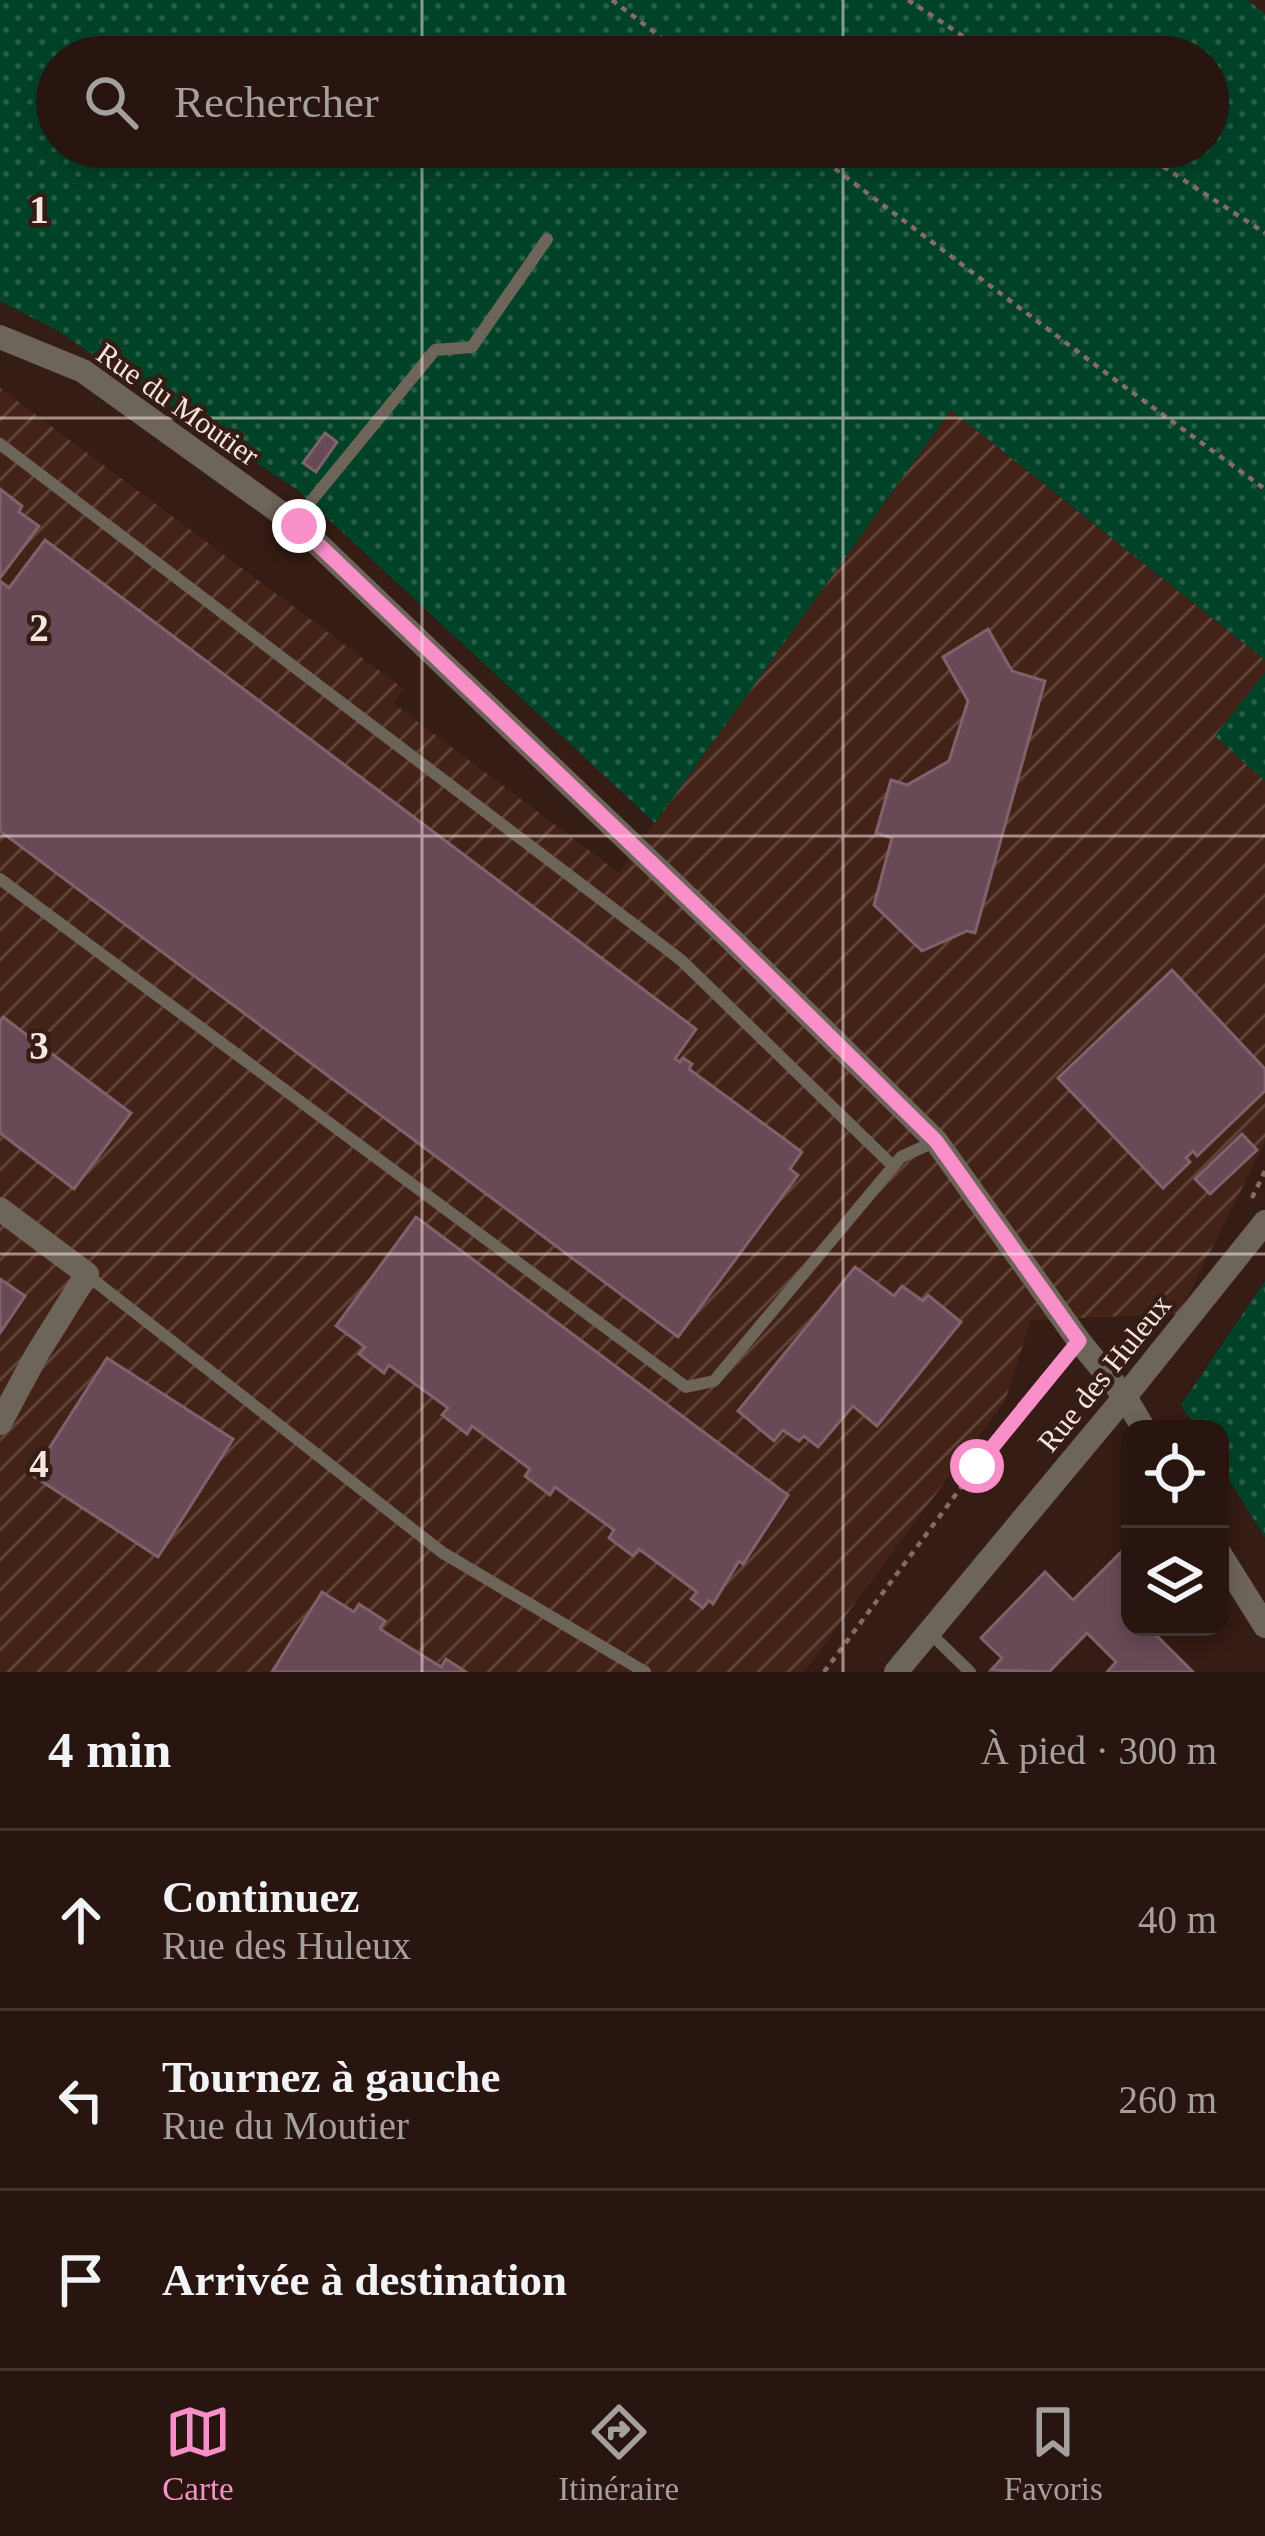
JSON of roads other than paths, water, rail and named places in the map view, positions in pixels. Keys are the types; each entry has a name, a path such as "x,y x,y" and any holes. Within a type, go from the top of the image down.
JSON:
{"street":[{"name":"Rue du Moutier","path":"0,337 83,371 299,526 936,1141 1139,1420"},
{"path":"0,1209 86,1274 0,1423"},
{"name":"Rue des Huleux","path":"896,1672 1265,1222"},
{"path":"1229,1568 1265,1626"}],"lane":[{"path":"299,526 312,500 435,350 472,347 547,238"},
{"path":"0,444 681,960 893,1166"},
{"path":"0,879 686,1387 714,1381 901,1157 936,1141"},
{"path":"86,1274 443,1553 645,1672"},
{"path":"929,1632 970,1672"}]}
